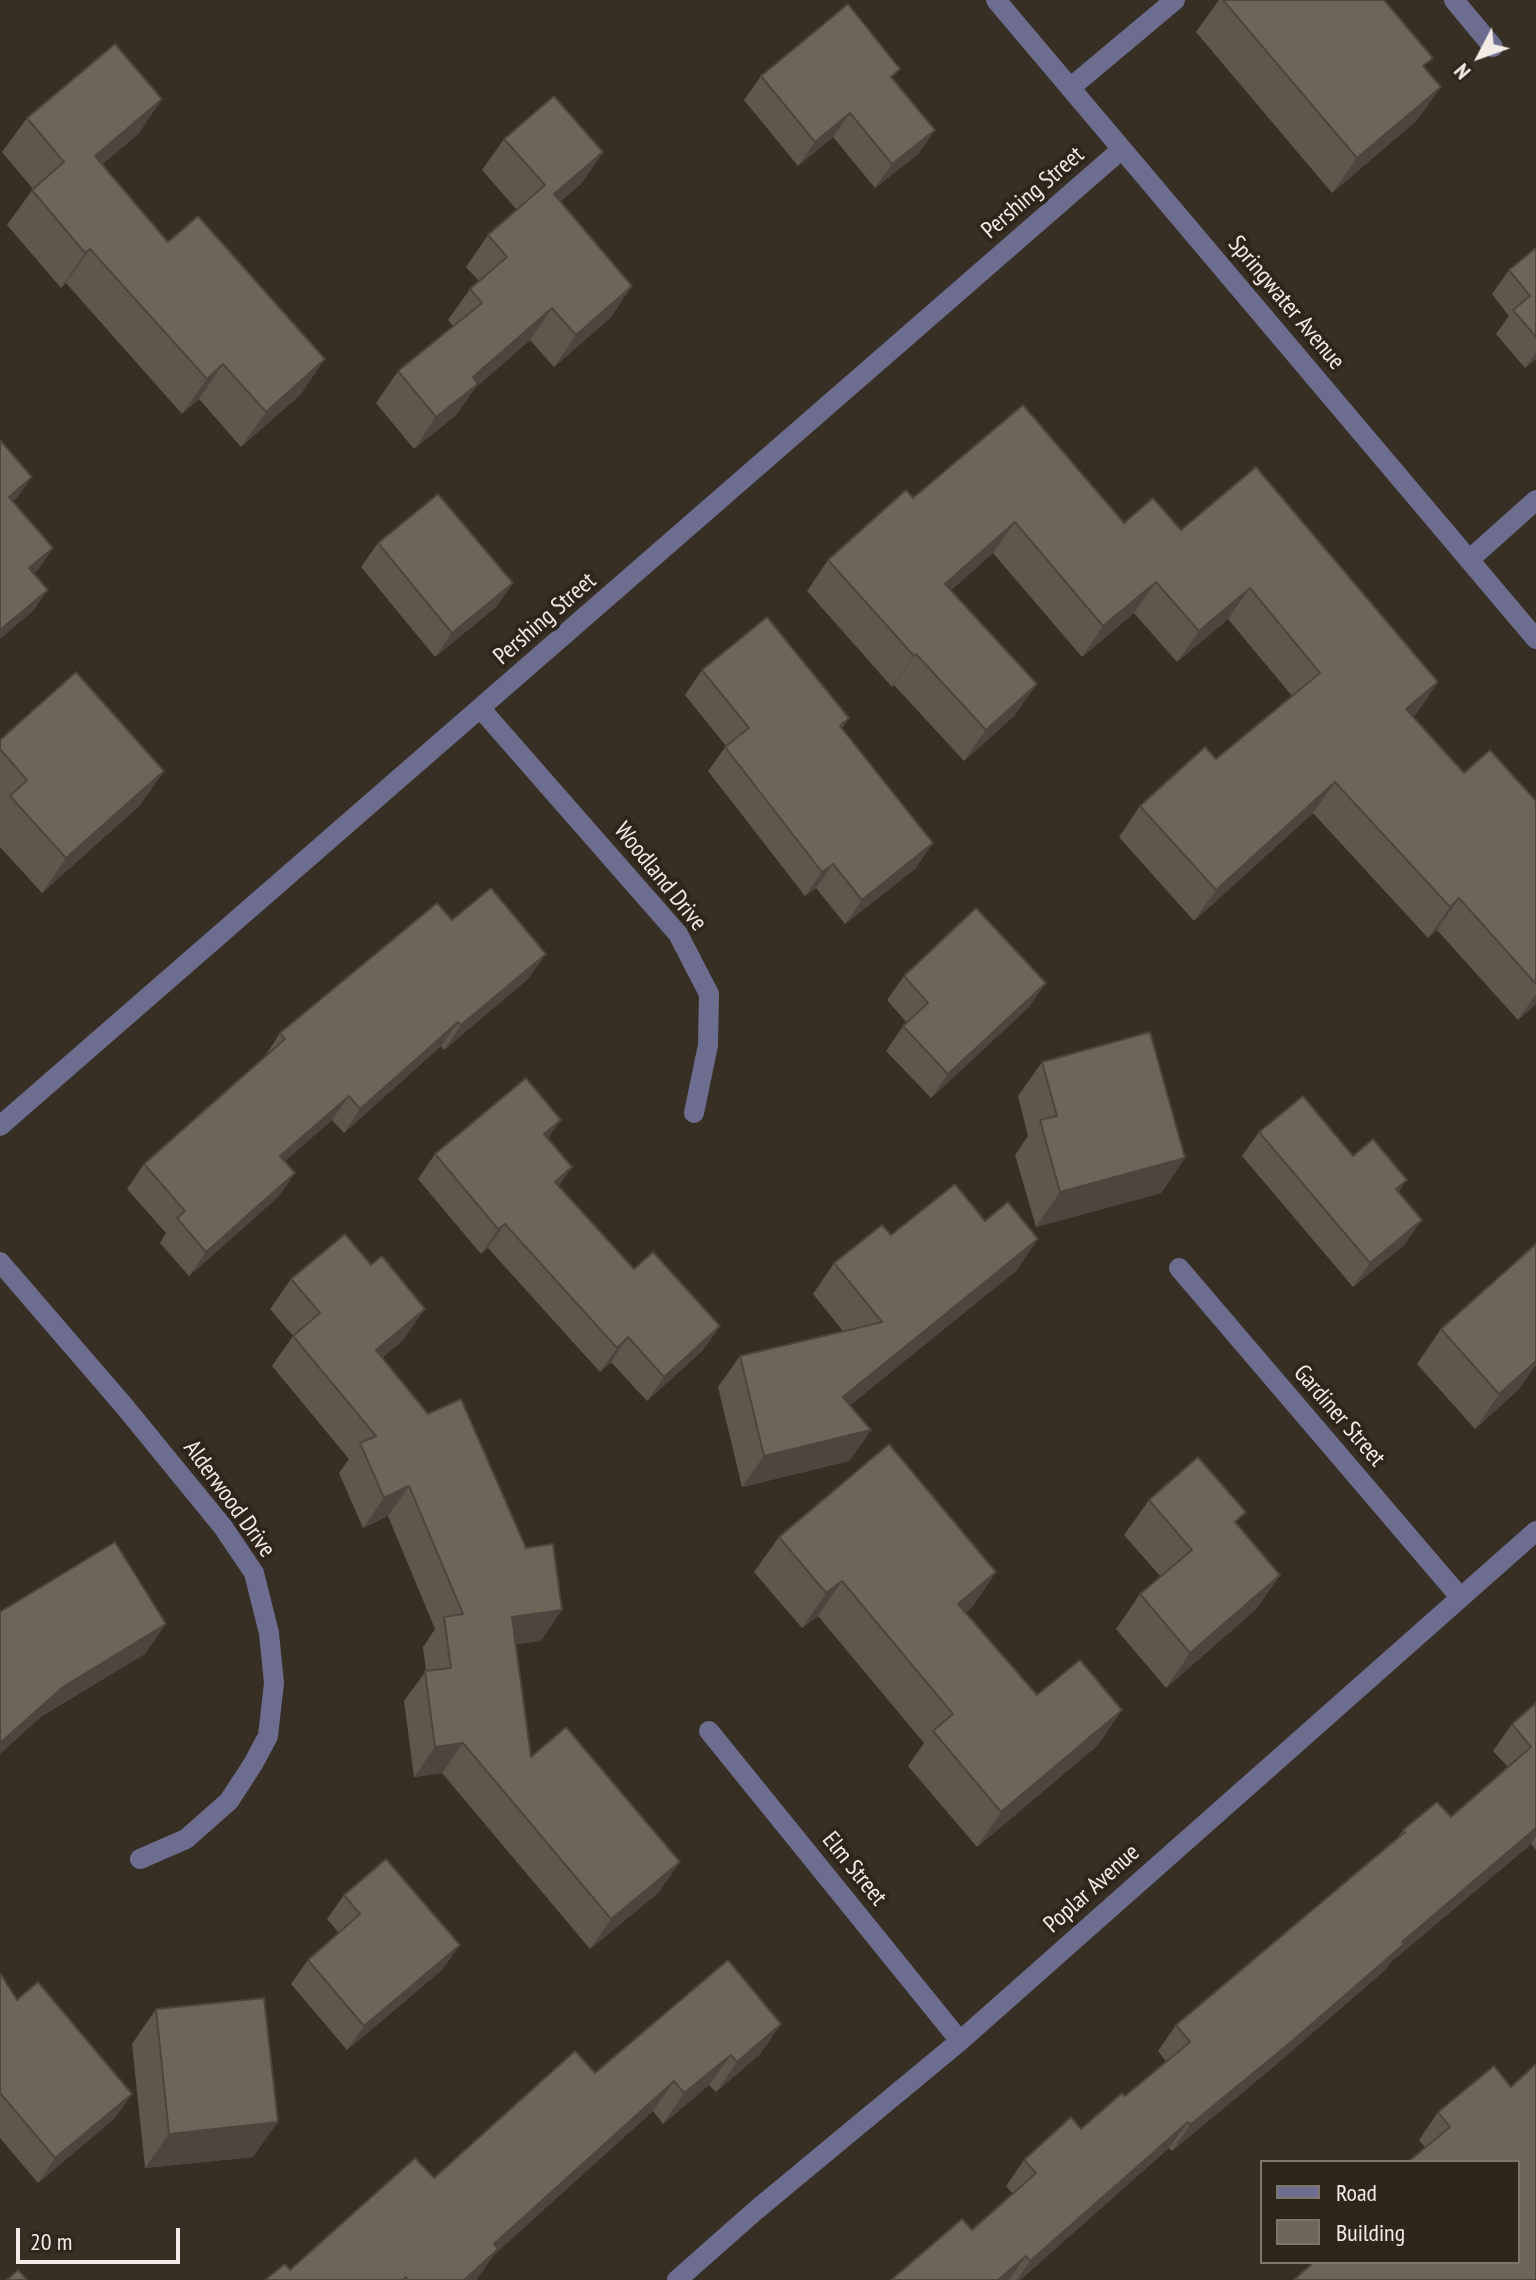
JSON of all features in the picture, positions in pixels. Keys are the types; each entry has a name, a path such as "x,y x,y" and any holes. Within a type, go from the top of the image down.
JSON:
{"street":[{"name":"Springwater Avenue","path":"996,0 1536,639"},
{"path":"1070,88 1175,0"},
{"path":"1454,0 1493,47"},
{"name":"Pershing Street","path":"0,1126 1122,149"},
{"path":"1469,560 1536,500"},
{"name":"Woodland Drive","path":"481,709 678,934 709,994 708,1045 694,1113"},
{"name":"Alderwood Drive","path":"0,1262 223,1527 254,1573 269,1633 274,1683 268,1736 253,1764 229,1801 186,1839 140,1859"},
{"name":"Gardiner Street","path":"1179,1268 1460,1597"},
{"name":"Poplar Avenue","path":"677,2280 960,2041 1536,1531"},
{"name":"Elm Street","path":"709,1731 960,2041"}],"building":[{"path":"1223,0 1384,0 1433,58 1423,66 1441,87 1357,158"},
{"path":"848,4 900,69 891,77 935,130 892,164 850,113 815,142 761,76"},
{"path":"115,44 162,99 95,156 168,242 198,216 325,359 266,412 223,364 207,379 90,249 85,253 32,190 64,162 27,118"},
{"path":"554,96 603,152 554,194 632,286 576,335 552,308 473,377 478,384 436,417 398,371 482,303 470,289 507,257 488,235 545,185 504,139"},
{"path":"1536,248 1536,337 1513,310 1530,296 1509,270"},
{"path":"1023,405 1124,523 1153,498 1181,530 1256,467 1438,682 1406,709 1464,773 1490,750 1536,801 1536,984 1459,898 1450,907 1335,782 1216,890 1140,806 1205,747 1216,759 1320,673 1250,588 1199,631 1156,582 1103,626 1015,522 945,584 1037,684 986,730 828,560 906,490 913,498"},
{"path":"0,440 32,477 9,497 53,548 29,568 48,590 0,630"},
{"path":"438,494 513,583 452,633 378,543"},
{"path":"767,617 849,718 840,726 933,843 862,900 833,864 822,872 725,747 749,728 702,670"},
{"path":"76,672 164,771 66,858 10,796 27,780 0,749 0,740"},
{"path":"491,888 546,954 461,1025 458,1022 360,1109 349,1096 280,1156 295,1173 206,1252 177,1218 185,1211 144,1164 285,1039 280,1033 437,903 452,920"},
{"path":"976,908 1046,983 948,1074 903,1026 928,1003 904,976"},
{"path":"1150,1032 1185,1158 1060,1192 1040,1120 1057,1116 1042,1062"},
{"path":"526,1078 561,1120 544,1134 572,1167 555,1182 634,1269 653,1252 720,1326 664,1377 628,1337 617,1348 505,1224 498,1229 435,1154"},
{"path":"1303,1096 1353,1156 1373,1139 1407,1180 1396,1189 1422,1220 1370,1263 1259,1132"},
{"path":"955,1184 985,1221 1008,1202 1038,1239 843,1397 871,1430 764,1456 740,1356 882,1322 834,1263 882,1225 891,1235"},
{"path":"345,1234 371,1265 382,1256 425,1309 376,1350 428,1414 461,1399 526,1548 553,1544 562,1610 512,1617 531,1757 566,1727 680,1862 611,1919 463,1743 435,1747 425,1671 451,1668 444,1617 463,1614 409,1486 384,1498 360,1443 376,1436 293,1336 320,1313 291,1279"},
{"path":"1536,1244 1536,1361 1499,1394 1441,1329"},
{"path":"889,1444 996,1572 958,1604 1037,1695 1080,1660 1122,1710 1001,1812 933,1731 953,1714 842,1581 826,1593 779,1537"},
{"path":"1198,1457 1246,1512 1235,1522 1280,1575 1190,1653 1140,1594 1192,1550 1149,1500"},
{"path":"115,1542 166,1624 63,1687 0,1743 0,1612"},
{"path":"1536,1703 1536,1828 1291,2042 1190,2125 1188,2122 1030,2261 1026,2256 998,2280 891,2280 962,2219 972,2230 1036,2173 1024,2160 1071,2117 1081,2129 1122,2093 1125,2096 1190,2042 1176,2025 1405,1832 1403,1830 1437,1802 1451,1817 1531,1747 1512,1724"},
{"path":"386,1859 460,1945 364,2026 308,1960 360,1914 344,1895"},
{"path":"728,1960 781,2024 737,2062 731,2055 684,2093 674,2081 494,2244 498,2249 464,2280 408,2280 406,2277 403,2280 265,2280 285,2264 290,2270 415,2158 434,2178 575,2051 595,2073"},
{"path":"0,1973 17,2000 38,1982 132,2094 55,2158 0,2093"},
{"path":"264,1998 278,2122 169,2134 156,2009"},
{"path":"1536,2064 1536,2280 1294,2280 1312,2264 1520,2264 1520,2160 1410,2160 1450,2127 1438,2112 1494,2066 1511,2087"},
{"path":"18,2270 27,2280 7,2280"}]}
